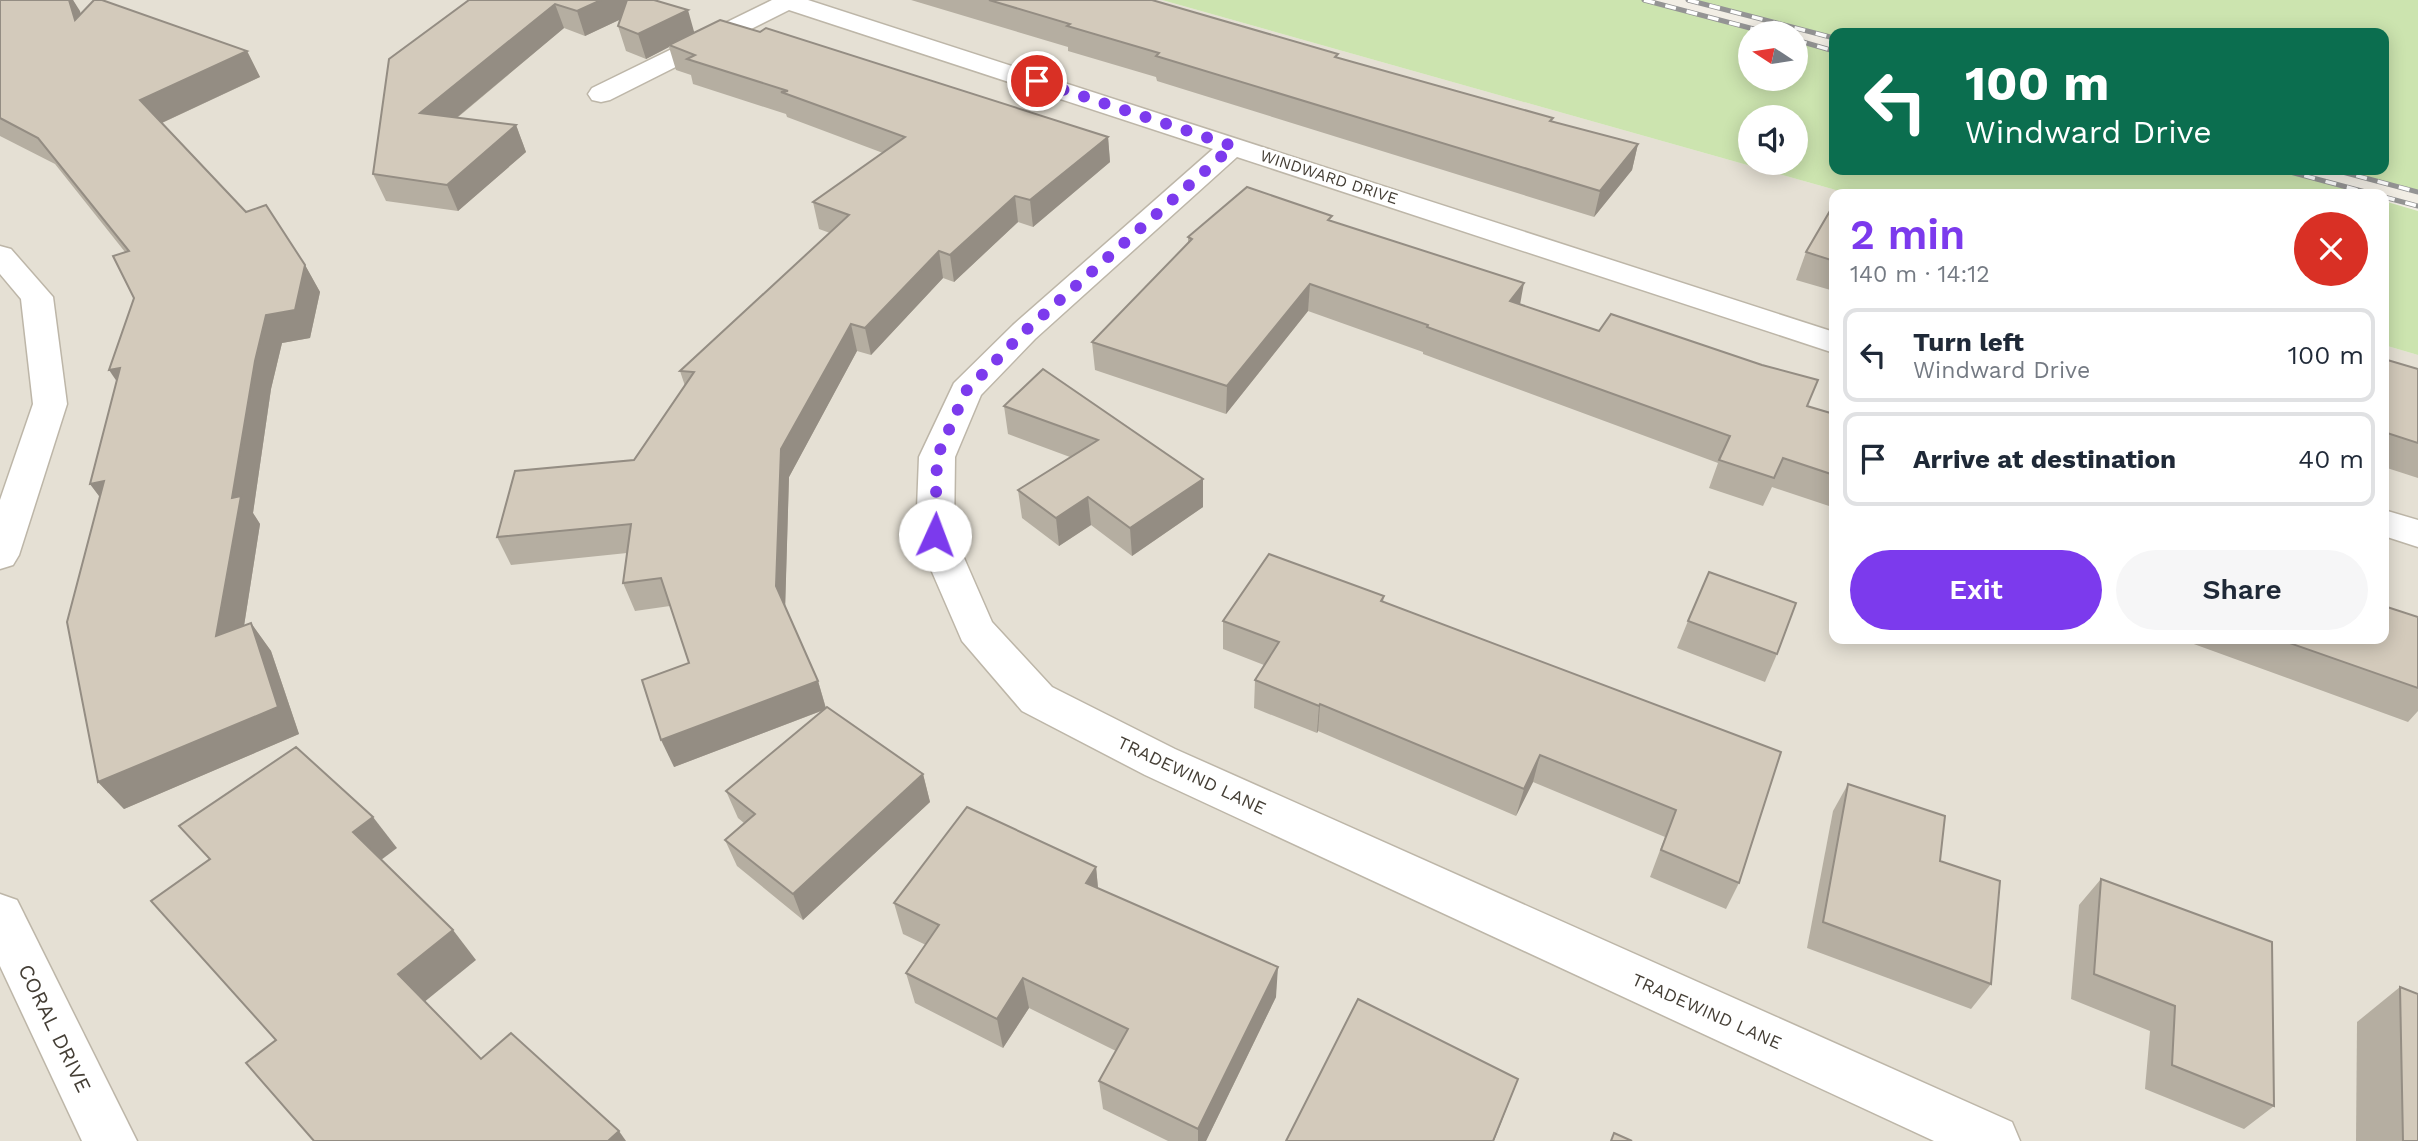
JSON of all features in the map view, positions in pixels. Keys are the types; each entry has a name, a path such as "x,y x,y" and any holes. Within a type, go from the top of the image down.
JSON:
{"street":[{"path":"601,94 786,1"},
{"name":"WINDWARD DRIVE","path":"786,1 1829,341"},
{"name":"TRADEWIND LANE","path":"1233,146 1024,332 966,391 937,457 935,535 976,630 1037,699 1160,762 1993,1141"},
{"path":"0,255 37,298 50,404 0,555"},
{"path":"2389,525 2418,534"},
{"name":"CORAL DRIVE","path":"0,915 110,1141"}],"shaded area":[{"path":"0,0 1162,0 1738,162 1738,175 1783,175 1832,189 1829,189 1829,644 2389,644 2389,346 2418,355 2418,1141 0,1141"}],"green space":[{"path":"1162,0 1644,0 1738,25 1738,91 1808,91 1808,43 1829,50 1829,175 2298,175 2345,189 1832,189 1783,175 1808,175 1808,105 1738,105 1738,162"},
{"path":"1688,0 2418,0 2418,190 2359,175 2389,175 2389,28 1829,28 1829,37 1808,31 1808,21 1769,21"},
{"path":"2389,202 2418,211 2418,355 2389,346"}],"building":[{"path":"0,0 69,0 75,20 94,0 102,0 247,51 140,100 246,212 266,205 305,265 295,310 266,315 255,361 232,498 241,496 216,636 251,623 278,707 98,782 67,622 104,481 90,484 120,368 109,370 134,298 113,256 129,251 38,138 0,118"},
{"path":"469,0 601,0 577,11 555,4 420,113 516,125 447,185 373,174 389,59"},
{"path":"627,0 654,0 688,10 638,34 618,26"},
{"path":"989,0 1152,0 1338,54 1335,57 1553,118 1550,121 1638,144 1600,191 1156,56 1159,53"},
{"path":"720,20 760,32 766,28 1108,137 1030,200 1015,196 950,255 939,251 865,328 851,324 781,449 776,586 818,681 661,740 642,680 689,663 661,578 623,583 631,524 497,537 515,471 634,460 694,372 680,371 849,215 813,202 905,137 781,92 788,91 687,59 695,55 669,45"},
{"path":"1247,187 1332,216 1328,220 1524,283 1510,301 1599,331 1611,314 1762,365 1818,380 1807,406 1829,413 1829,473 1783,458 1774,478 1719,460 1730,436 1310,284 1227,386 1092,342 1192,239 1188,237"},
{"path":"1829,213 1829,259 1806,252"},
{"path":"2389,360 2418,369 2418,443 2389,434"},
{"path":"1043,369 1203,479 1130,528 1088,497 1056,518 1018,490 1098,440 1004,406"},
{"path":"1269,554 1384,596 1381,601 1781,752 1739,883 1661,850 1676,810 1540,755 1524,789 1320,704 1319,706 1255,680 1279,642 1223,621"},
{"path":"1709,572 1796,603 1777,654 1688,621"},
{"path":"2389,608 2418,617 2418,688 2292,644 2389,644"},
{"path":"827,707 923,774 793,894 725,840 755,814 726,791"},
{"path":"296,747 373,817 353,832 453,930 398,974 481,1059 511,1033 619,1131 608,1141 314,1141 246,1063 276,1040 151,901 210,859 179,826"},
{"path":"1848,784 1945,816 1940,861 2000,881 1991,984 1823,922"},
{"path":"967,807 1096,867 1086,883 1278,967 1198,1129 1099,1081 1128,1029 1023,978 997,1019 906,973 939,925 894,903"},
{"path":"2101,879 2272,942 2274,1106 2172,1065 2175,1006 2094,974"},
{"path":"2400,987 2418,994 2418,1141 2403,1141"},
{"path":"1358,999 1518,1079 1493,1141 1286,1141"},
{"path":"1614,1133 1632,1141 1611,1141"}],"railway":[{"path":"1644,0 1738,25"},
{"path":"1688,0 1829,37"},
{"path":"1808,43 1829,50"},
{"path":"2302,175 2354,189"},
{"path":"2354,175 2418,192"},
{"path":"2389,198 2418,206"}],"route":[{"path":"935,535 937,457 966,391 1024,332 1233,146 1037,81"}]}
